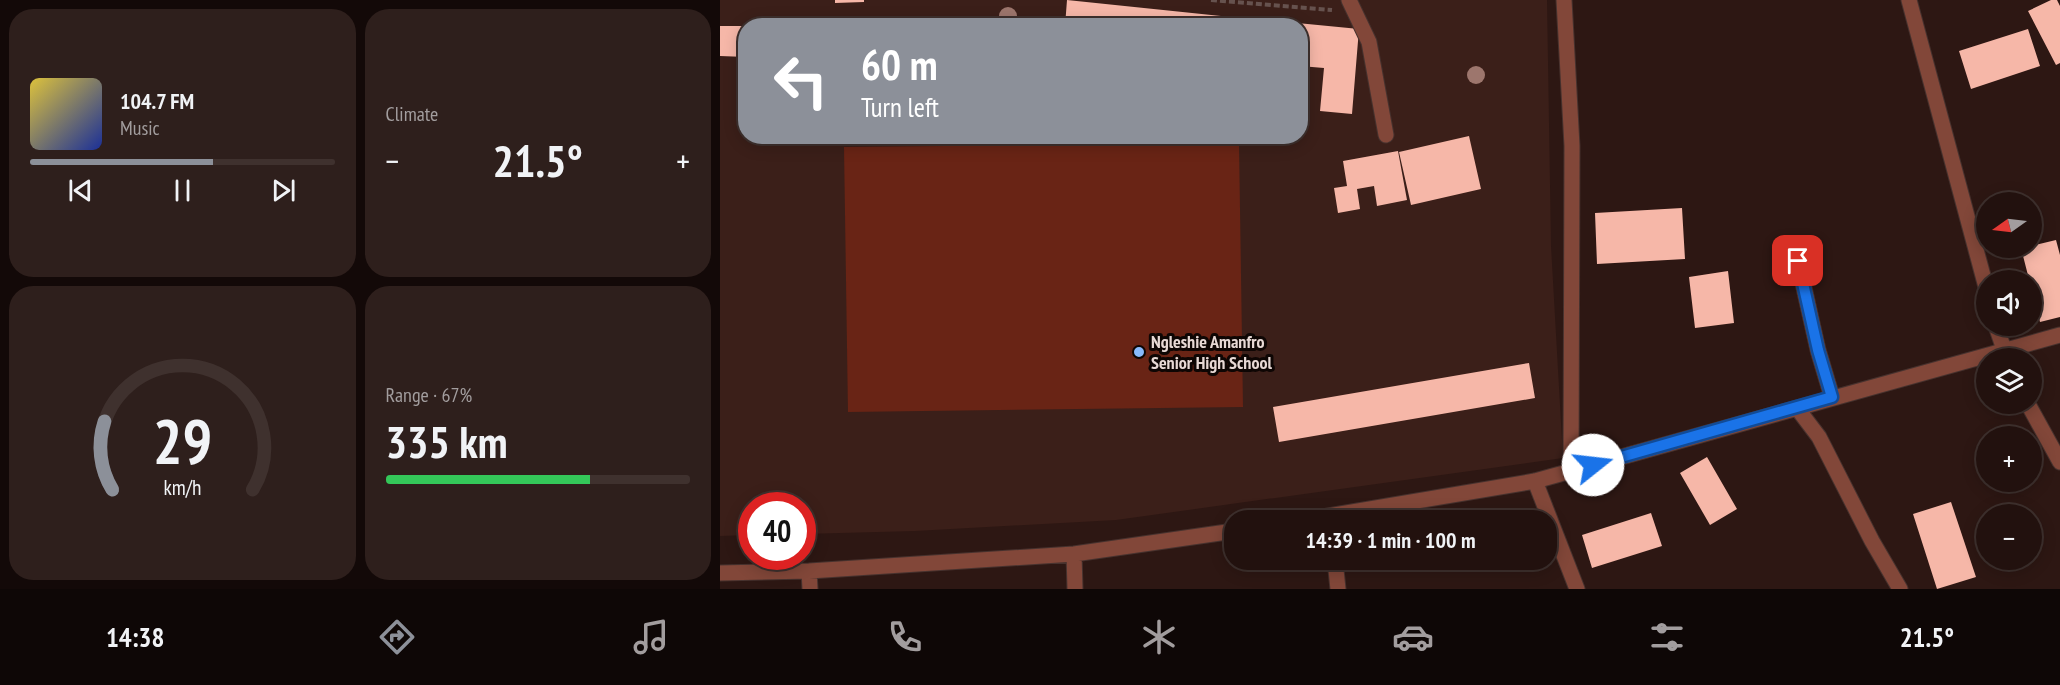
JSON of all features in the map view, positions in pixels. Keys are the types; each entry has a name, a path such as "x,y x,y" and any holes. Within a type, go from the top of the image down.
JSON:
{"street":[{"path":"1564,0 1572,146 1571,471"},
{"path":"1909,0 1981,270"},
{"path":"1352,6 1369,42 1386,135"},
{"path":"1798,261 1818,350 1832,397"},
{"path":"2022,348 2060,335"},
{"path":"1379,510 1535,481 1832,397 1976,361"},
{"path":"1797,408 1819,438 1872,541 1900,589"},
{"path":"2034,414 2060,462"},
{"path":"1535,481 1577,589"},
{"path":"720,573 809,571 1074,554 1224,532"},
{"path":"1074,554 1075,589"},
{"path":"1336,570 1338,589"},
{"path":"809,571 810,589"}],"path":[{"path":"1210,0 1352,6"}],"shaded area":[{"name":"Ngleshie Amanfro Senior High School","path":"720,0 1547,0 1551,246 1563,458 1116,520 915,531 816,534 816,492 738,492 738,535 720,536"},
{"path":"1239,144 1243,407 848,412 844,147"}],"building":[{"path":"835,0 864,0 864,2 835,3"},
{"path":"1067,0 1240,18 1066,18"},
{"path":"2051,0 2057,0 2060,6 2060,63 2056,65 2028,11"},
{"path":"1308,24 1359,29 1352,114 1320,111 1324,68 1308,67"},
{"path":"720,26 738,26 738,57 720,56"},
{"path":"2028,29 2040,66 1971,89 1959,51"},
{"path":"1469,136 1481,189 1411,205 1399,152"},
{"path":"1398,151 1407,200 1377,206 1374,186 1357,189 1360,209 1338,213 1334,188 1347,186 1343,161"},
{"path":"1682,208 1685,259 1597,264 1595,213"},
{"path":"2056,240 2060,255 2060,317 2042,322 2042,270 2027,270 2024,258 2042,258 2042,243"},
{"path":"1728,271 1734,323 1695,328 1689,277"},
{"path":"1529,363 1535,398 1279,442 1273,407"},
{"path":"1707,457 1737,509 1710,525 1680,473"},
{"path":"1951,502 1976,577 1937,589 1913,514"},
{"path":"1651,513 1662,546 1592,568 1582,535"}],"place":[{"name":"Ngleshie Amanfro Senior High School","path":"1139,352"}],"route":[{"path":"1593,465 1832,397 1818,350 1798,261"}]}
